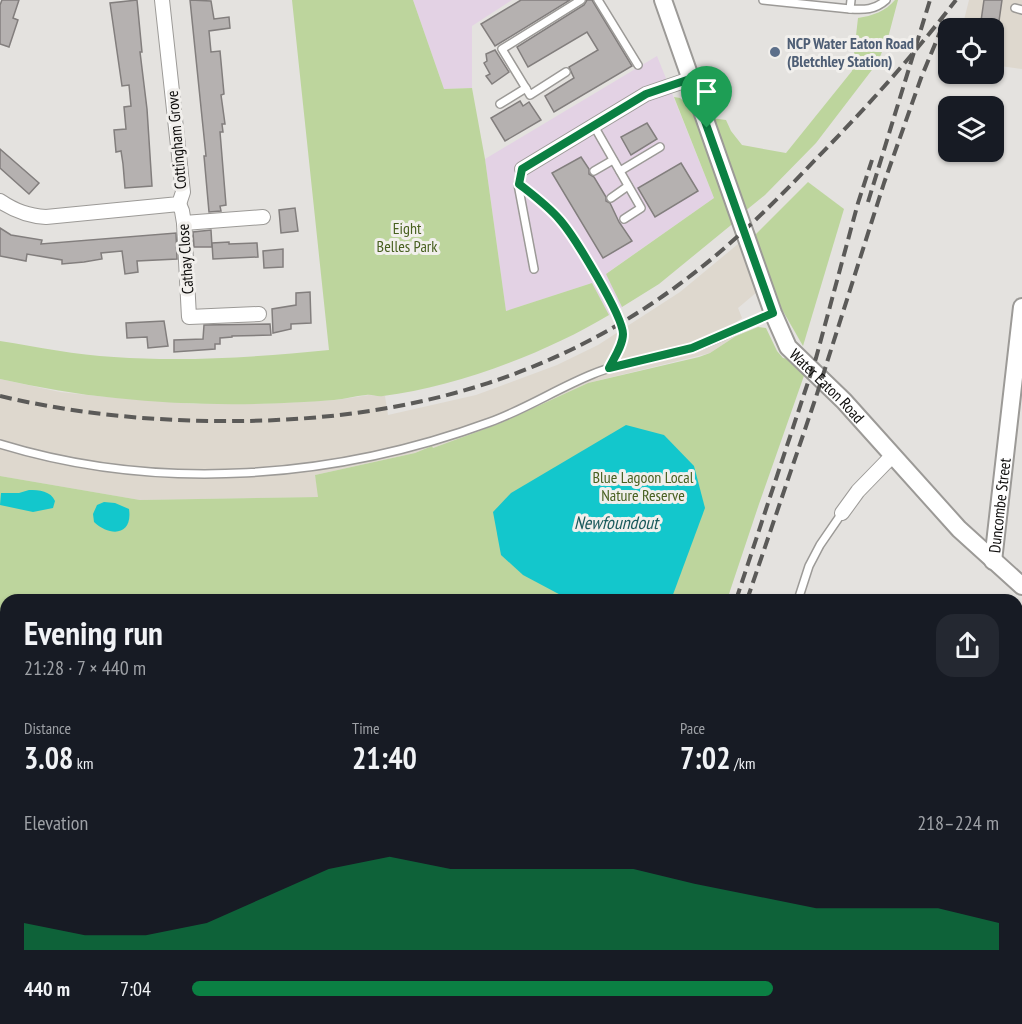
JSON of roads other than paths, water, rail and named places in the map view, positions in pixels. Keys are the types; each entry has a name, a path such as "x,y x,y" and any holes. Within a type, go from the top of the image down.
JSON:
{"street":[{"name":"Cottingham Grove","path":"0,201 30,216 46,217 179,204 183,192 162,0"},
{"name":"Water Eaton Road","path":"663,0 773,313 788,347 844,400 959,529 1022,586"},
{"path":"522,169 646,94 690,79"},
{"name":"Cathay Close","path":"179,204 182,210 189,317 259,314"},
{"path":"183,224 263,217"},
{"name":"Duncombe Street","path":"993,561 1022,307"},
{"path":"842,513 858,491 892,456"}],"lane":[{"path":"566,72 530,95 502,49 581,0"},
{"path":"598,0 638,65"},
{"path":"763,0 865,10 874,8 886,0"},
{"path":"850,9 851,0"},
{"path":"500,104 526,88"},
{"path":"594,126 641,208 624,219"},
{"path":"620,171 660,147"},
{"path":"594,171 613,160"},
{"path":"522,169 519,184 534,269"},
{"path":"519,184 543,202 561,222 590,264 622,325 621,341 609,368"},
{"path":"611,198 628,186"},
{"path":"0,444 69,461 139,471 216,473 280,470 350,460 423,444 492,421 609,368 692,348 773,313"},
{"path":"800,594 809,566 842,513"}],"water":[{"name":"Newfoundout","path":"626,425 664,435 694,466 705,508 673,594 559,594 523,575 501,555 493,512 511,493"},
{"path":"29,490 51,495 55,501 53,508 33,512 0,505 1,493 19,493"},
{"path":"104,502 115,503 129,509 129,518 124,529 113,532 94,522 93,514 97,505"}],"railway":[{"path":"868,202 930,0"},
{"path":"0,396 90,413 151,419 243,421 303,418 362,412 420,402 476,387 531,368 584,344 635,314 685,280 720,252 769,207 852,121 906,62 956,0"},
{"path":"749,594 816,397 884,183 938,37"},
{"path":"738,594 816,358 872,160"}],"place":[{"name":"NCP Water Eaton Road (Bletchley Station)","path":"775,52"}],"park label":[{"name":"Eight Belles Park","path":"407,237"},
{"name":"Blue Lagoon Local Nature Reserve","path":"643,486"}]}
